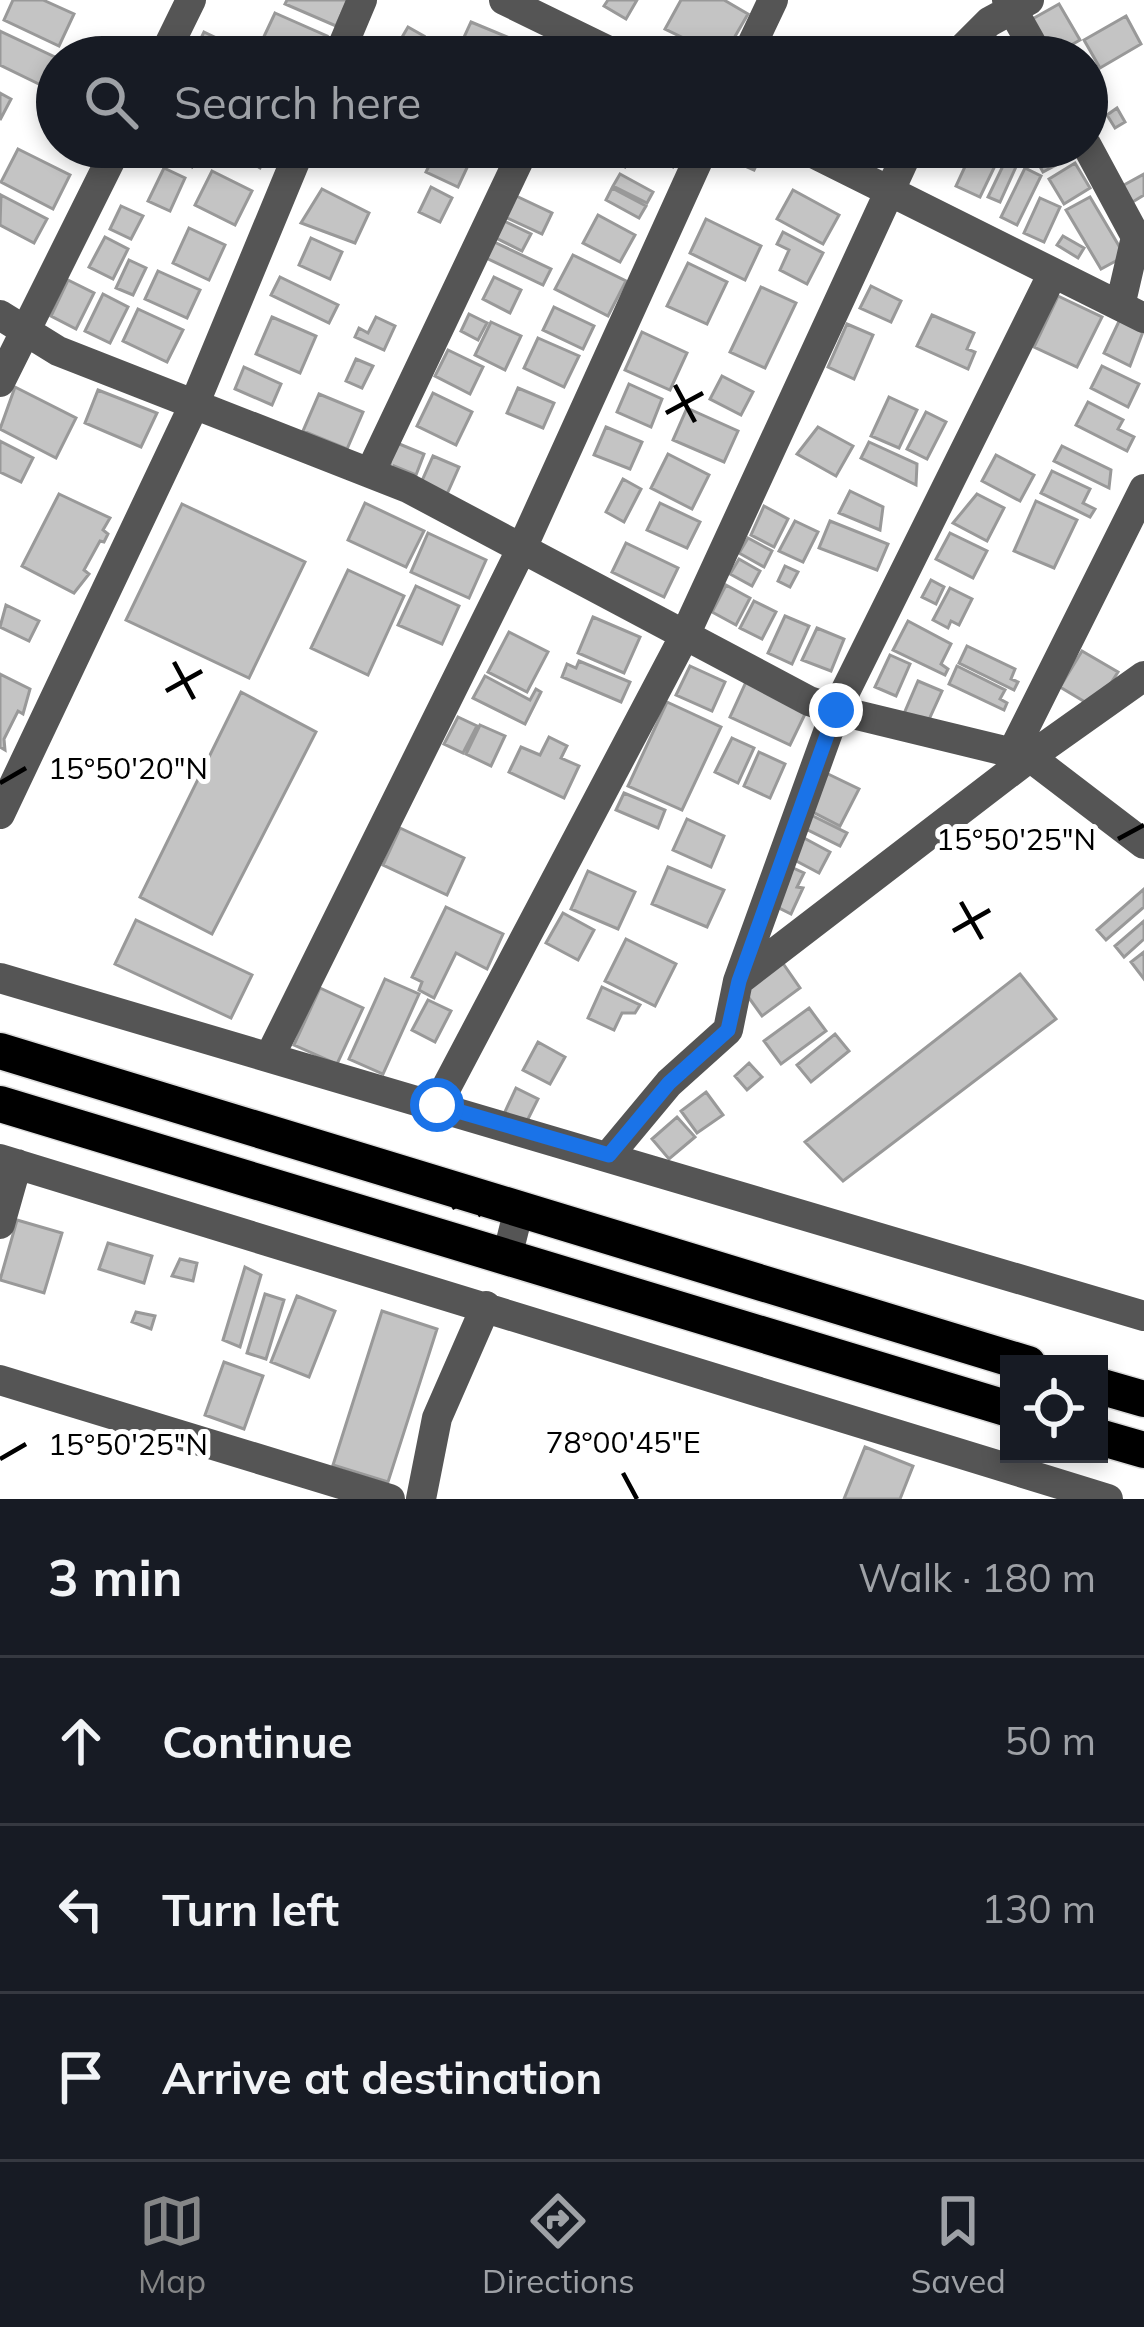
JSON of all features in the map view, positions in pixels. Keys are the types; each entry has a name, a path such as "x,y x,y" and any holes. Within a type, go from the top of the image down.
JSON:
{"highway":[{"path":"0,1051 1000,1355"},
{"path":"0,1104 1000,1406"},
{"path":"1108,1389 1144,1400"},
{"path":"1108,1439 1144,1450"}],"street":[{"path":"173,36 191,0"},
{"path":"347,36 362,0"},
{"path":"504,0 558,36"},
{"path":"756,36 773,0"},
{"path":"975,36 1016,3 1030,36"},
{"path":"0,382 13,321 104,168"},
{"path":"0,814 194,405 292,168"},
{"path":"370,473 515,168"},
{"path":"270,1057 522,548 694,168"},
{"path":"843,168 1132,312 1136,237 1099,168"},
{"path":"437,1105 685,634 900,168"},
{"path":"609,1155 669,1083 728,1030 739,981 836,710 1053,273"},
{"path":"13,321 58,351 370,473 836,710 1021,755 1144,844"},
{"path":"1021,755 1144,489"},
{"path":"739,981 1021,755 1144,676"},
{"path":"0,978 1144,1316"},
{"path":"0,1224 9,1162 1108,1499"},
{"path":"507,1257 519,1209"},
{"path":"421,1499 437,1418 486,1306"},
{"path":"0,1380 390,1499"}],"building":[{"path":"13,0 43,0 74,14 64,36 38,36 4,20"},
{"path":"287,0 348,0 336,26 285,4"},
{"path":"608,0 637,0 626,19 604,6"},
{"path":"681,0 724,0 748,14 735,36 680,36 665,29"},
{"path":"1059,4 1078,36 1028,36 1018,27"},
{"path":"275,13 327,36 264,36"},
{"path":"1126,16 1141,44 1108,63 1108,36 1091,36"},
{"path":"471,22 505,36 465,36"},
{"path":"408,27 424,36 403,36"},
{"path":"0,31 36,48 36,83 0,65"},
{"path":"0,93 11,99 0,120"},
{"path":"1117,108 1125,122 1115,128 1108,114"},
{"path":"18,149 36,158 36,168 56,168 70,175 53,209 1,182"},
{"path":"164,168 185,178 170,211 148,201"},
{"path":"428,168 467,168 458,187 426,172"},
{"path":"964,168 994,168 980,197 956,186"},
{"path":"1002,168 1015,168 1000,202 988,197"},
{"path":"1025,168 1041,176 1017,225 1001,217"},
{"path":"1067,168 1078,168 1090,188 1064,204 1049,179"},
{"path":"212,171 252,191 235,225 195,205"},
{"path":"620,174 653,192 647,203 613,186"},
{"path":"1144,174 1144,195 1131,203 1122,186"},
{"path":"431,187 452,198 440,222 419,212"},
{"path":"612,188 646,206 639,218 606,200"},
{"path":"322,189 369,213 355,243 301,223"},
{"path":"793,190 839,215 823,244 777,219"},
{"path":"1,195 47,219 34,243 0,225"},
{"path":"514,195 552,213 542,234 505,217"},
{"path":"1090,197 1125,256 1101,269 1066,210"},
{"path":"1040,198 1060,207 1044,242 1024,233"},
{"path":"121,206 143,216 131,239 110,229"},
{"path":"598,215 635,235 620,262 583,243"},
{"path":"498,218 531,234 522,251 490,235"},
{"path":"706,219 761,246 745,280 690,253"},
{"path":"189,228 225,245 209,280 173,263"},
{"path":"783,232 823,253 807,284 780,270 789,250 777,244"},
{"path":"1063,236 1084,248 1078,258 1057,245"},
{"path":"105,237 128,249 113,279 89,267"},
{"path":"311,238 342,252 330,279 299,265"},
{"path":"490,240 551,269 543,285 482,256"},
{"path":"573,255 626,281 608,316 555,289"},
{"path":"129,260 146,268 133,295 116,288"},
{"path":"688,263 727,282 707,324 667,306"},
{"path":"158,271 200,290 187,318 145,299"},
{"path":"280,277 338,305 329,323 271,295"},
{"path":"494,277 521,290 510,313 483,299"},
{"path":"68,280 94,293 76,329 51,316"},
{"path":"871,286 901,301 891,322 860,308"},
{"path":"761,287 796,303 765,368 730,352"},
{"path":"103,294 128,307 110,343 85,331"},
{"path":"1058,296 1102,317 1077,367 1034,347"},
{"path":"554,307 594,326 583,349 543,330"},
{"path":"138,309 183,330 167,362 123,341"},
{"path":"469,314 487,323 478,340 461,331"},
{"path":"932,315 974,333 967,349 975,352 968,369 917,346"},
{"path":"272,317 316,336 300,373 256,354"},
{"path":"376,317 395,326 384,350 355,337 359,328 368,333"},
{"path":"1121,317 1144,329 1130,366 1104,353"},
{"path":"491,322 521,336 505,370 475,355"},
{"path":"847,324 873,335 854,379 828,367"},
{"path":"642,332 687,353 670,390 625,370"},
{"path":"538,338 579,356 564,387 524,368"},
{"path":"448,350 483,367 470,394 435,376"},
{"path":"356,359 373,366 362,388 346,381"},
{"path":"1102,366 1139,384 1128,407 1091,388"},
{"path":"244,367 281,384 272,405 235,389"},
{"path":"722,376 753,392 741,415 710,399"},
{"path":"629,384 662,399 651,427 617,412"},
{"path":"15,387 76,418 56,458 0,429"},
{"path":"518,388 554,403 543,428 507,413"},
{"path":"98,390 157,413 141,447 85,423"},
{"path":"433,393 472,412 456,445 417,426"},
{"path":"319,394 363,412 347,449 303,431"},
{"path":"889,397 917,410 899,448 871,436"},
{"path":"1088,402 1123,420 1118,429 1134,437 1127,451 1076,425"},
{"path":"687,408 738,431 724,462 673,440"},
{"path":"926,412 946,422 927,459 907,449"},
{"path":"606,427 642,442 630,469 594,455"},
{"path":"818,427 853,446 836,476 797,454"},
{"path":"0,441 33,458 21,482 0,472"},
{"path":"392,441 424,454 416,475 394,466 389,477"},
{"path":"869,442 917,464 916,485 861,458"},
{"path":"1062,446 1111,470 1109,488 1054,461"},
{"path":"668,454 709,475 692,509 651,488"},
{"path":"996,455 1034,475 1020,501 982,481"},
{"path":"433,456 459,467 447,494 421,483"},
{"path":"1052,471 1090,489 1083,503 1095,509 1090,517 1041,493"},
{"path":"623,479 641,489 624,522 606,512"},
{"path":"850,491 883,507 880,530 839,513"},
{"path":"59,494 110,518 103,530 108,534 104,542 100,541 84,570 89,574 74,593 22,566"},
{"path":"977,494 1004,508 987,541 953,523"},
{"path":"1036,501 1077,520 1054,568 1014,551"},
{"path":"365,503 424,531 406,567 348,540"},
{"path":"660,503 700,522 687,548 647,530"},
{"path":"182,504 305,562 249,678 126,620"},
{"path":"764,506 788,519 774,547 751,535"},
{"path":"795,521 818,532 803,562 779,551"},
{"path":"830,521 888,544 877,570 819,548"},
{"path":"428,533 486,560 469,598 411,572"},
{"path":"950,533 987,551 973,578 936,559"},
{"path":"748,538 772,551 764,567 739,553"},
{"path":"626,543 678,568 664,597 612,572"},
{"path":"739,559 760,571 752,586 730,574"},
{"path":"785,566 798,572 790,587 778,581"},
{"path":"348,570 404,596 368,675 311,648"},
{"path":"931,580 944,587 936,604 922,597"},
{"path":"726,585 750,598 736,625 712,612"},
{"path":"416,586 459,606 442,644 398,625"},
{"path":"950,588 972,599 959,625 951,621 948,628 933,620"},
{"path":"754,601 776,612 762,639 740,628"},
{"path":"6,605 39,621 29,641 0,627"},
{"path":"785,616 809,626 792,664 768,653"},
{"path":"593,617 640,637 624,673 578,653"},
{"path":"908,621 951,644 941,664 948,669 945,675 893,650"},
{"path":"817,628 844,639 831,671 802,660"},
{"path":"509,632 548,652 527,692 488,672"},
{"path":"967,646 1015,669 1011,679 1018,682 1014,690 959,663"},
{"path":"1082,651 1118,672 1095,708 1060,687"},
{"path":"890,655 910,664 896,696 875,687"},
{"path":"579,661 630,682 621,702 562,677 567,664 576,668"},
{"path":"690,666 725,682 712,711 676,695"},
{"path":"957,666 1005,690 1000,699 1007,703 1004,710 949,684"},
{"path":"0,674 30,689 23,714 18,711 4,739 5,750 0,747"},
{"path":"485,676 530,700 536,689 541,692 525,724 473,698"},
{"path":"918,681 942,691 926,726 903,716"},
{"path":"746,682 807,710 790,745 730,717"},
{"path":"241,692 316,732 212,934 140,897"},
{"path":"667,702 721,727 682,810 628,786"},
{"path":"458,717 477,726 463,753 444,744"},
{"path":"480,725 505,736 491,766 466,754"},
{"path":"549,737 567,746 561,758 579,766 564,798 509,772 521,747 540,755"},
{"path":"732,738 754,748 738,783 715,772"},
{"path":"759,752 785,764 770,798 744,786"},
{"path":"826,773 859,789 840,826 807,809"},
{"path":"624,793 665,810 658,828 616,810"},
{"path":"809,814 847,833 840,846 802,827"},
{"path":"687,819 724,836 711,867 673,850"},
{"path":"400,828 464,858 447,895 383,865"},
{"path":"804,838 830,852 819,873 785,855"},
{"path":"780,862 804,873 791,914 761,899"},
{"path":"668,867 724,890 707,927 652,904"},
{"path":"588,871 635,892 618,929 571,909"},
{"path":"1144,889 1144,907 1106,940 1097,930"},
{"path":"446,907 503,934 487,969 456,953 434,998 419,990 422,982 412,977"},
{"path":"563,913 594,930 578,960 546,943"},
{"path":"136,920 252,975 231,1018 115,964"},
{"path":"1144,921 1144,939 1124,957 1115,946"},
{"path":"626,939 676,964 655,1006 605,981"},
{"path":"1144,952 1144,979 1131,962"},
{"path":"782,962 800,988 762,1016 744,991"},
{"path":"1020,974 1056,1019 843,1181 805,1142"},
{"path":"385,979 419,994 383,1074 349,1059"},
{"path":"602,987 640,1005 635,1013 622,1013 614,1030 588,1018"},
{"path":"320,988 363,1008 337,1064 294,1045"},
{"path":"428,1000 451,1011 435,1042 412,1030"},
{"path":"809,1008 826,1031 781,1064 764,1041"},
{"path":"835,1034 849,1051 811,1082 797,1065"},
{"path":"538,1042 565,1057 550,1084 523,1070"},
{"path":"749,1063 762,1077 747,1090 735,1076"},
{"path":"516,1088 538,1099 524,1127 503,1116"},
{"path":"706,1092 723,1115 697,1133 681,1111"},
{"path":"677,1117 695,1137 669,1159 652,1139"},
{"path":"17,1220 62,1233 44,1293 0,1280"},
{"path":"108,1243 152,1256 144,1283 99,1269"},
{"path":"180,1259 197,1263 193,1281 172,1276"},
{"path":"245,1267 261,1275 240,1347 223,1340"},
{"path":"265,1294 284,1300 266,1359 247,1353"},
{"path":"297,1296 335,1311 309,1377 271,1362"},
{"path":"382,1311 437,1329 388,1482 333,1465"},
{"path":"136,1312 155,1316 151,1329 132,1322"},
{"path":"224,1362 263,1376 244,1429 205,1415"},
{"path":"865,1447 913,1466 900,1499 844,1499"}],"route":[{"path":"437,1105 609,1155 669,1083 728,1030 739,981 836,710"}]}
